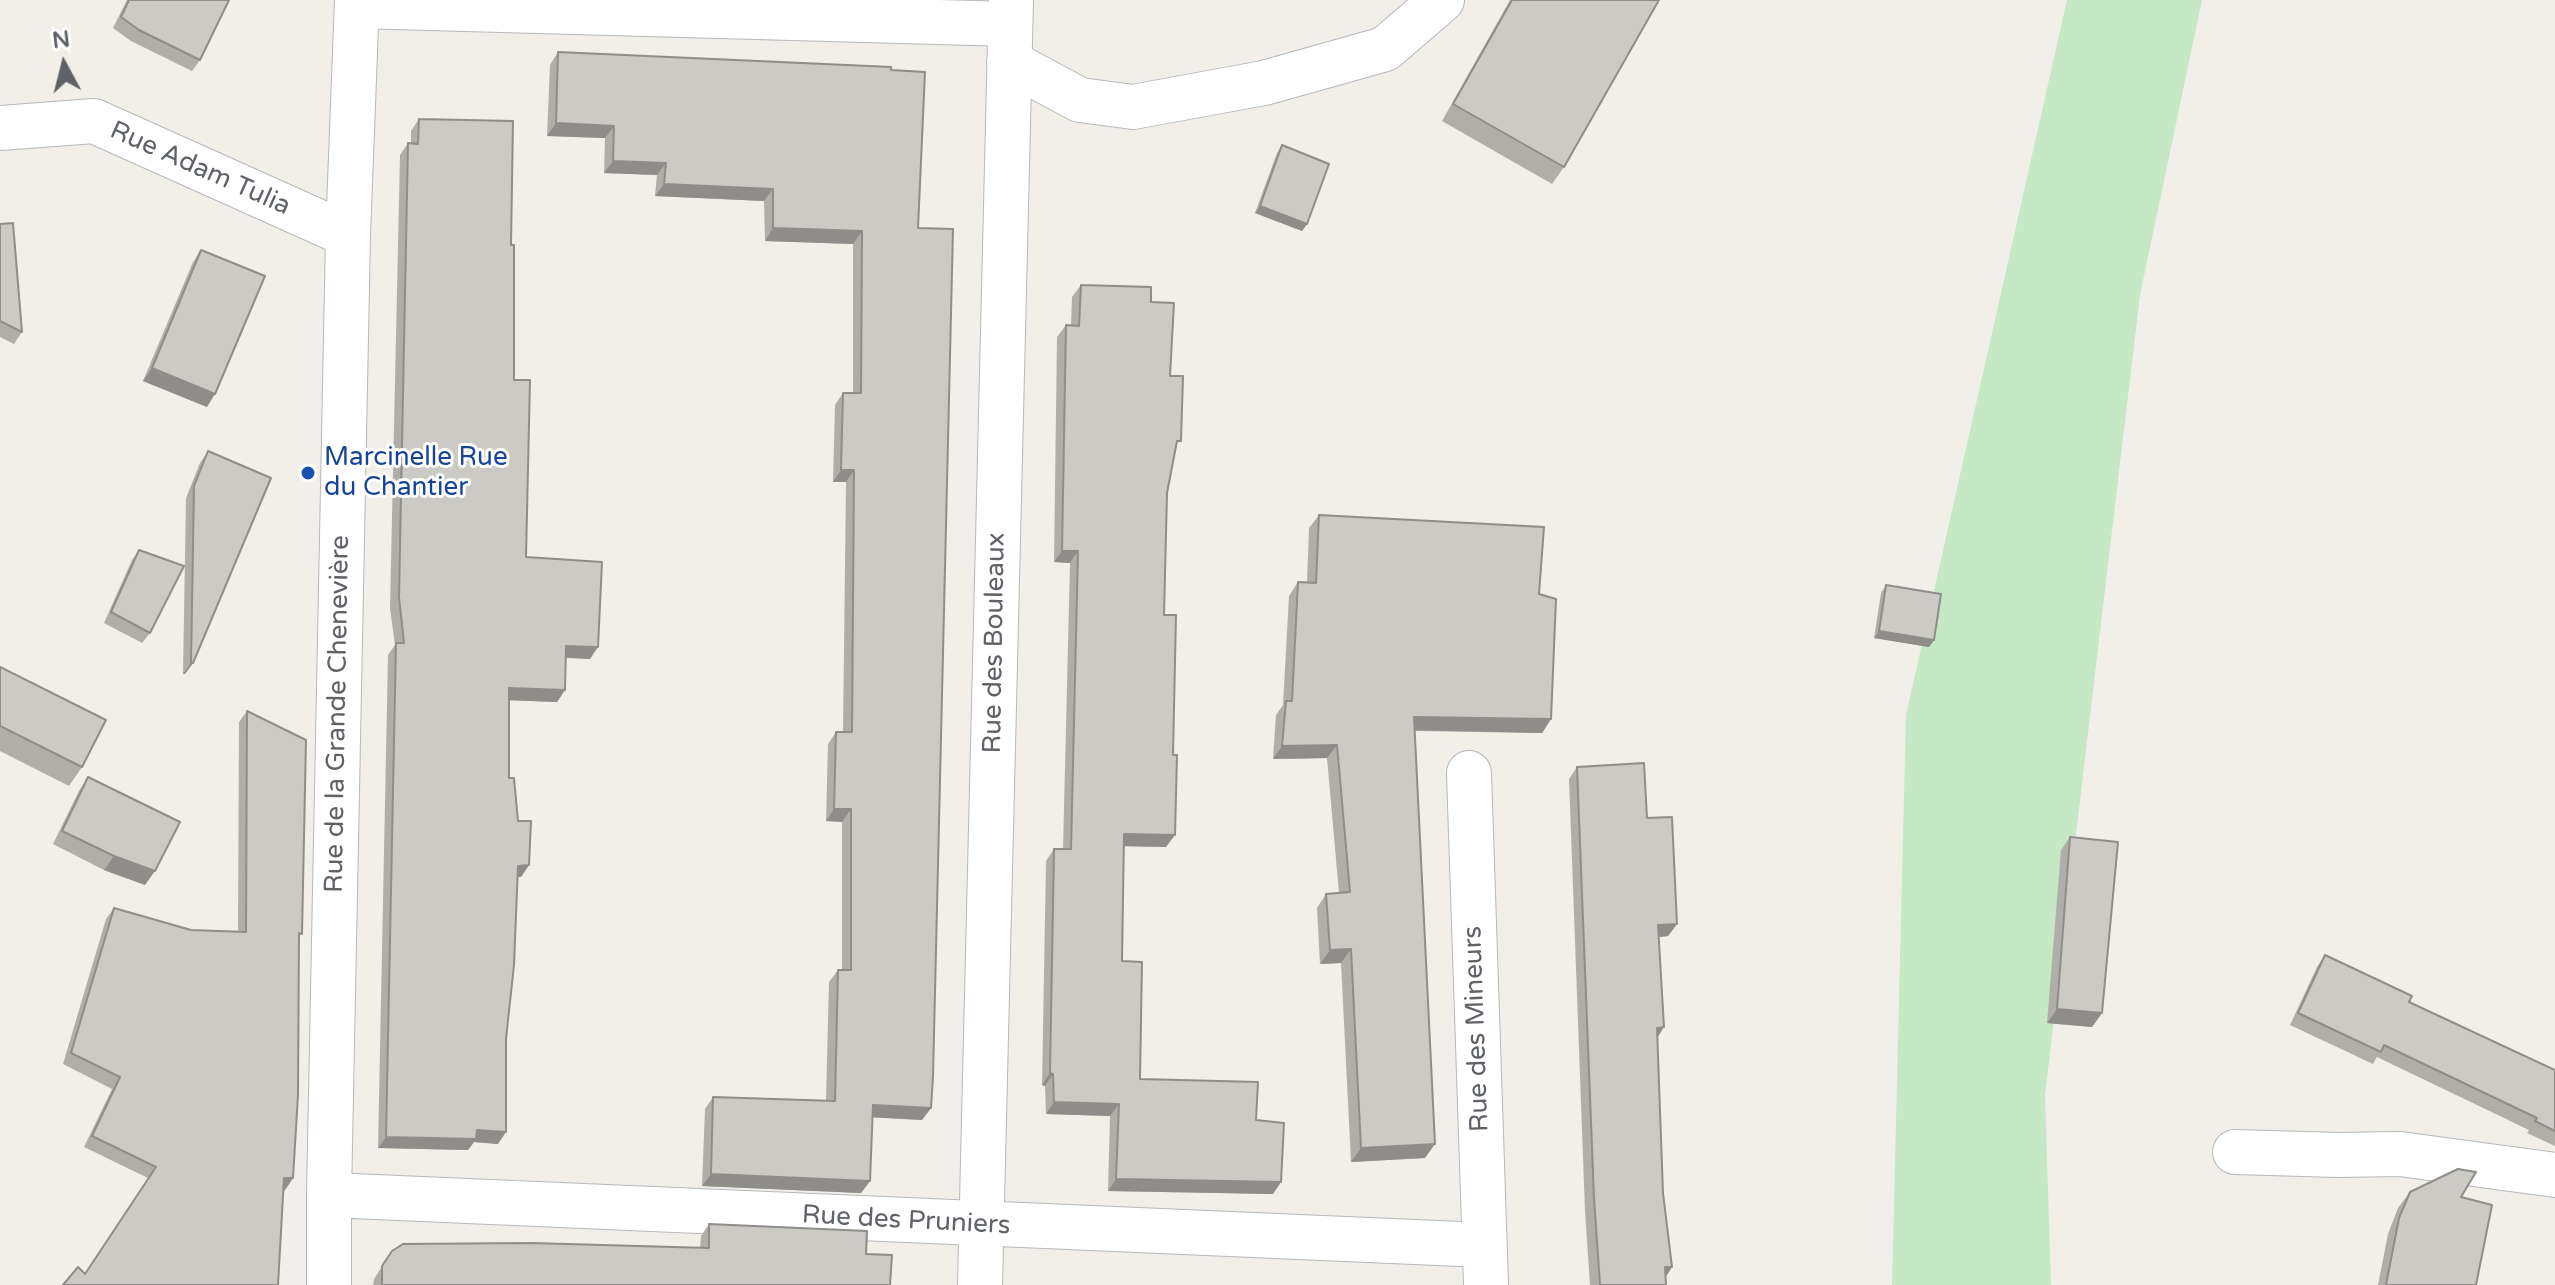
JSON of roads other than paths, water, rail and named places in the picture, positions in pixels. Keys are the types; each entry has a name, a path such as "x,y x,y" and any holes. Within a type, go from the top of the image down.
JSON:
{"street":[{"path":"357,3 1010,29 1080,100 1133,107 1264,83 1385,49 1442,0"},
{"name":"Rue de la Grande Chenevière","path":"329,1285 348,235 357,3"},
{"name":"Rue des Bouleaux","path":"980,1285 1010,29"},
{"name":"Rue Adam Tulia","path":"0,128 94,121 348,235"},
{"name":"Rue des Mineurs","path":"1469,773 1485,1265"},
{"path":"2235,1152 2400,1154 2555,1175"},
{"name":"Rue des Pruniers","path":"329,1195 981,1224 1485,1265"}],"place":[{"name":"Marcinelle Rue du Chantier","path":"308,473"}]}
